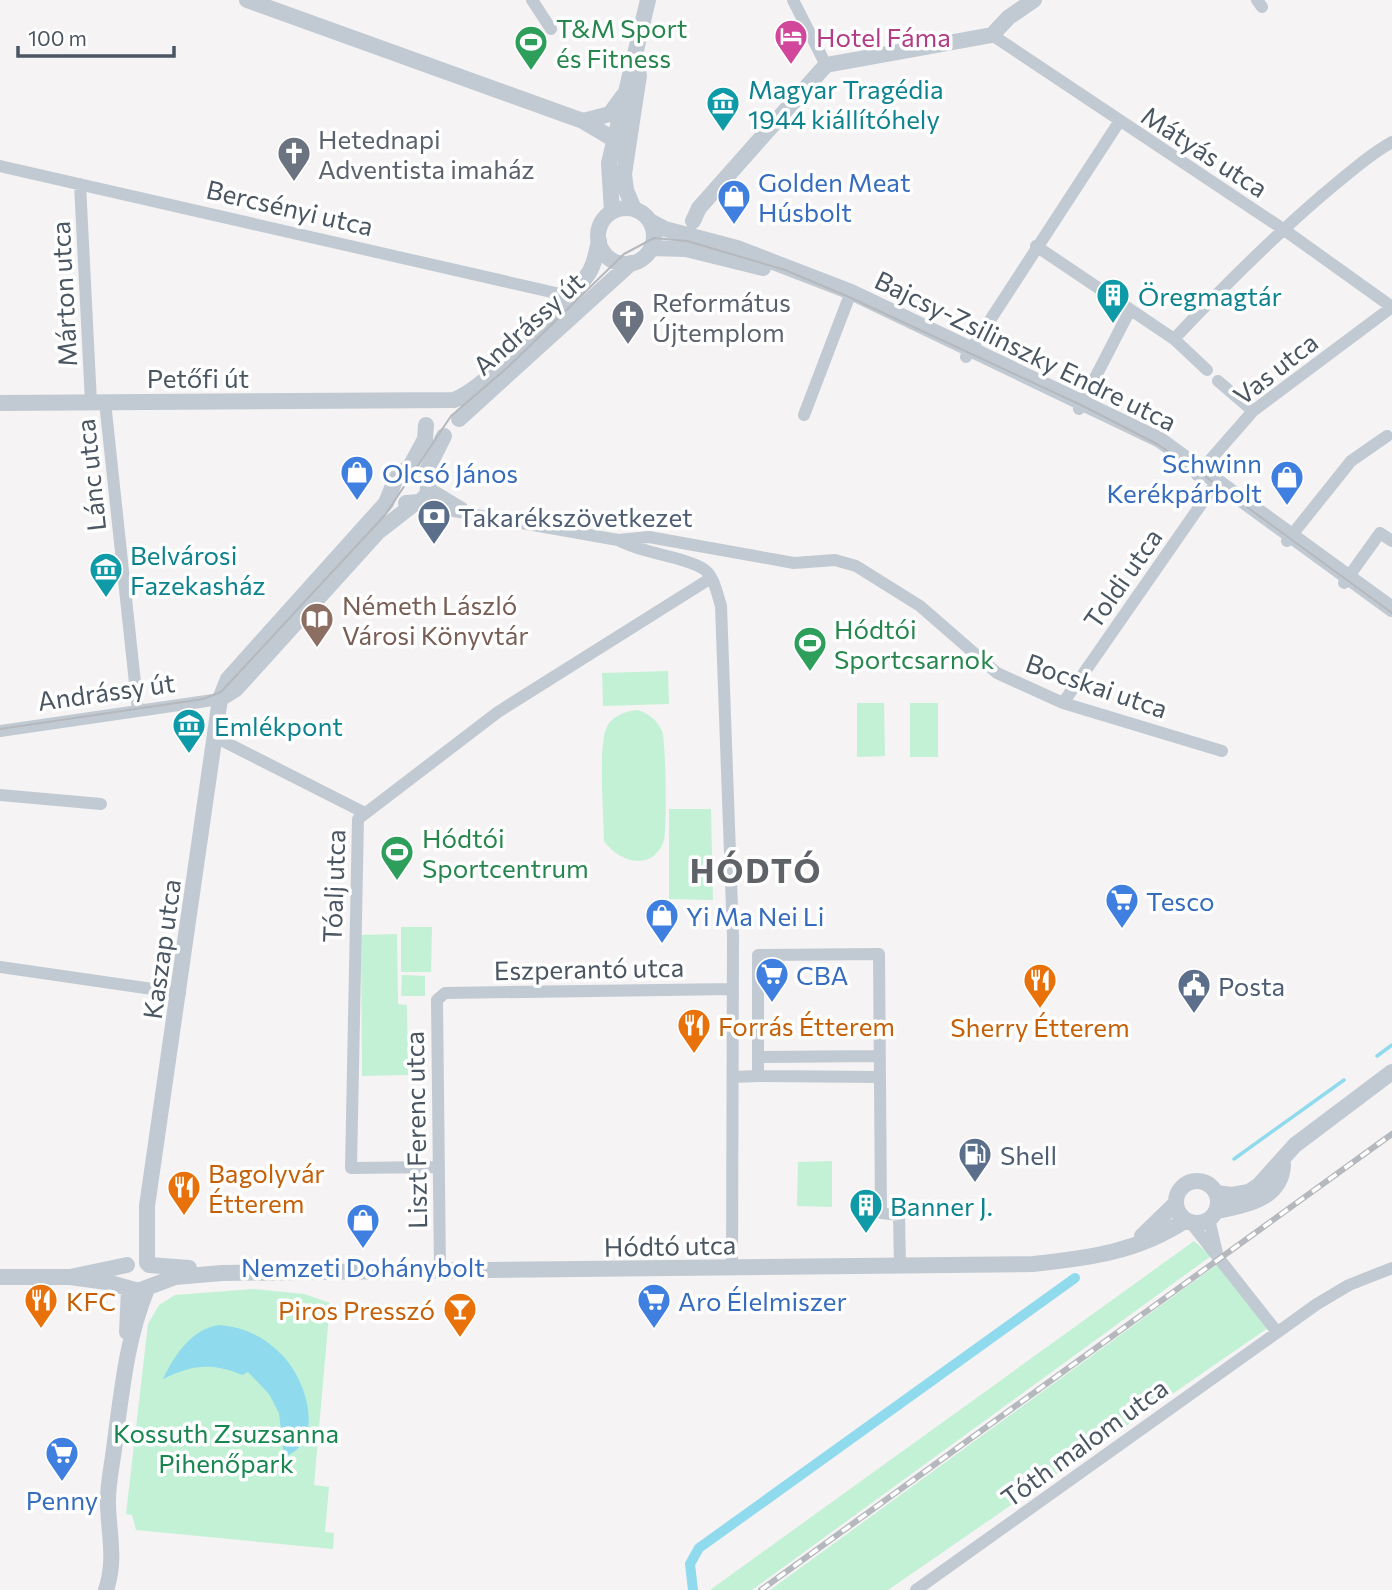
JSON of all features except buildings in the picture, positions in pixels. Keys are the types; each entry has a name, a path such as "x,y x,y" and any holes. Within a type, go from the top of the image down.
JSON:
{"street":[{"path":"247,0 583,121 615,140 625,155"},
{"path":"533,0 551,29"},
{"path":"612,212 609,163 648,0"},
{"path":"793,0 826,65"},
{"path":"691,227 699,208 826,65 992,35 1009,17 1034,0"},
{"path":"634,209 612,212 600,225 598,242 608,257 631,263 639,261 651,248 654,238 650,221 634,209 626,190 625,155 636,100 643,27"},
{"name":"Mátyás utca","path":"992,35 1283,229 1392,307"},
{"path":"583,121 610,114 626,92"},
{"path":"968,353 1119,122"},
{"path":"1174,339 1240,268 1283,229 1371,154 1392,142"},
{"name":"Bercsényi utca","path":"0,166 569,296"},
{"name":"Márton utca","path":"80,184 98,402"},
{"name":"Bajcsy-Zsilinszky Endre utca","path":"650,221 691,227 850,297 1081,405 1215,483 1346,580 1392,619"},
{"name":"Andrássy út","path":"441,402 458,399 479,386 569,296 587,276 598,242"},
{"path":"1036,246 1174,339 1207,370"},
{"name":"Bajcsy-Zsilinszky Endre utca","path":"651,248 686,249 744,262 850,297"},
{"name":"Andrássy út","path":"459,419 631,263"},
{"name":"Bajcsy-Zsilinszky Endre utca","path":"804,415 850,297"},
{"name":"Vas utca","path":"1199,472 1253,411 1392,307"},
{"path":"1081,405 1130,310"},
{"path":"1218,381 1253,411"},
{"path":"396,401 416,411 434,434 444,436"},
{"name":"Lánc utca","path":"98,402 138,711"},
{"path":"441,402 456,408 459,419 455,430 444,436 429,463 428,485 417,503 378,532 236,689 220,699 228,679 377,513 394,488 396,478 405,471 425,439 427,410 441,402"},
{"name":"Petőfi út","path":"0,403 441,402"},
{"path":"1289,538 1351,461 1387,436"},
{"path":"405,471 421,472 428,485"},
{"name":"Toldi utca","path":"1063,703 1215,483"},
{"name":"Bocskai utca","path":"428,485 451,503 483,515"},
{"path":"394,488 403,502 417,503"},
{"name":"Bocskai utca","path":"417,503 618,540 649,537 794,563 835,560 856,566 920,606 998,673 1063,703 1222,751"},
{"path":"1346,580 1380,533 1392,541"},
{"name":"Bocskai utca","path":"618,540 636,550 702,568 711,578"},
{"path":"711,578 721,606 723,639 733,989 732,1269"},
{"name":"Tóalj utca","path":"439,1167 351,1168 358,819 498,712 711,578"},
{"name":"Bajcsy-Zsilinszky Endre utca","path":"1346,580 1392,609"},
{"name":"Andrássy út","path":"0,731 220,699"},
{"name":"Kaszap utca","path":"139,1264 180,993 220,699"},
{"path":"215,737 363,813"},
{"path":"0,795 101,804"},
{"path":"758,1076 758,955 879,954 881,1213 899,1214 900,1267"},
{"path":"0,967 180,993"},
{"name":"Eszperantó utca","path":"445,993 733,989"},
{"name":"Liszt Ferenc utca","path":"440,1271 437,1000 445,993"},
{"path":"758,1057 879,1056"},
{"path":"1277,1332 1175,1204 1178,1191 1192,1181 1208,1184 1216,1193 1231,1195 1249,1192 1327,1118 1392,1072"},
{"path":"733,1077 879,1077"},
{"path":"1188,1221 1257,1202 1274,1186 1283,1170 1283,1158"},
{"path":"1216,1193 1213,1215 1217,1254"},
{"name":"Hódtó utca","path":"1118,1253 1156,1225 1175,1204"},
{"name":"Hódtó utca","path":"148,1287 175,1277 222,1273 1033,1264 1118,1253 1188,1221"},
{"path":"106,1590 112,1563 108,1504 128,1348 128,1288 122,1278 139,1264"},
{"path":"0,1277 70,1277 139,1264 153,1273 128,1348"},
{"name":"Hódtó utca","path":"139,1264 206,1268 222,1273"},
{"name":"Tóth malom utca","path":"916,1590 1277,1332 1349,1285 1392,1268"},
{"path":"70,1277 138,1291 148,1287"},
{"path":"98,1590 112,1563"}],"green space":[{"path":"668,671 669,704 603,706 602,673"},
{"path":"857,703 884,703 885,756 857,757"},
{"path":"910,703 938,703 938,757 910,757"},
{"path":"638,710 652,718 662,731 666,820 664,840 659,850 653,857 636,861 618,855 604,841 602,767 608,724 619,715"},
{"path":"669,809 711,809 713,900 669,899"},
{"path":"401,927 432,927 431,972 401,972"},
{"path":"397,934 398,1004 407,1005 408,1075 362,1076 361,935"},
{"path":"402,975 425,976 425,996 401,996"},
{"path":"832,1161 832,1207 797,1206 798,1162"},
{"path":"1194,1241 1211,1256 752,1590 710,1590"},
{"path":"1218,1264 1268,1328 888,1590 770,1590"},
{"name":"Kossuth Zsuzsanna Pihenőpark","path":"253,1289 304,1294 330,1303 314,1485 329,1487 325,1532 334,1533 333,1549 136,1530 132,1515 126,1514 148,1324 159,1305 175,1295"}],"water":[{"path":"219,1325 237,1328 261,1338 282,1355 299,1379 305,1394 308,1425 305,1438 297,1449 284,1457 279,1413 269,1394 248,1372 242,1375 221,1368 202,1367 163,1379 185,1344 209,1327"}],"waterway":[{"path":"1377,1056 1392,1045"},
{"path":"1234,1159 1344,1080"},
{"path":"693,1590 690,1564 699,1548 1075,1278"}],"tram line":[{"path":"0,729 203,699 221,692 385,515 451,416 508,367 624,254 654,238 687,241 785,270 1081,405 1157,444 1199,472 1392,613"}],"railway":[{"path":"761,1590 1392,1134"}],"place":[{"name":"Hotel Fáma","path":"791,66"},
{"name":"T&M Sport és Fitness","path":"531,72"},
{"name":"Magyar Tragédia 1944 kiállítóhely","path":"723,133"},
{"name":"Hetednapi Adventista imaház","path":"294,183"},
{"name":"Golden Meat Húsbolt","path":"734,226"},
{"name":"Öregmagtár","path":"1113,325"},
{"name":"Református Újtemplom","path":"628,346"},
{"name":"Olcsó János","path":"357,502"},
{"name":"Schwinn Kerékpárbolt","path":"1287,507"},
{"name":"Takarékszövetkezet","path":"434,546"},
{"name":"Belvárosi Fazekasház","path":"106,599"},
{"name":"Németh László Városi Könyvtár","path":"317,649"},
{"name":"Hódtói Sportcsarnok","path":"810,673"},
{"name":"Emlékpont","path":"189,755"},
{"name":"Hódtói Sportcentrum","path":"397,882"},
{"name":"Tesco","path":"1122,930"},
{"name":"Yi Ma Nei Li","path":"662,945"},
{"name":"CBA","path":"772,1004"},
{"name":"Sherry Étterem","path":"1040,1010"},
{"name":"Posta","path":"1194,1015"},
{"name":"Forrás Étterem","path":"694,1055"},
{"name":"Shell","path":"975,1184"},
{"name":"Bagolyvár Étterem","path":"184,1217"},
{"name":"Banner J.","path":"866,1235"},
{"name":"Nemzeti Dohánybolt","path":"363,1250"},
{"name":"KFC","path":"41,1330"},
{"name":"Aro Élelmiszer","path":"654,1330"},
{"name":"Piros Presszó","path":"460,1339"},
{"name":"Penny","path":"62,1483"}],"district":[{"name":"HÓDTÓ","path":"756,869"}]}
